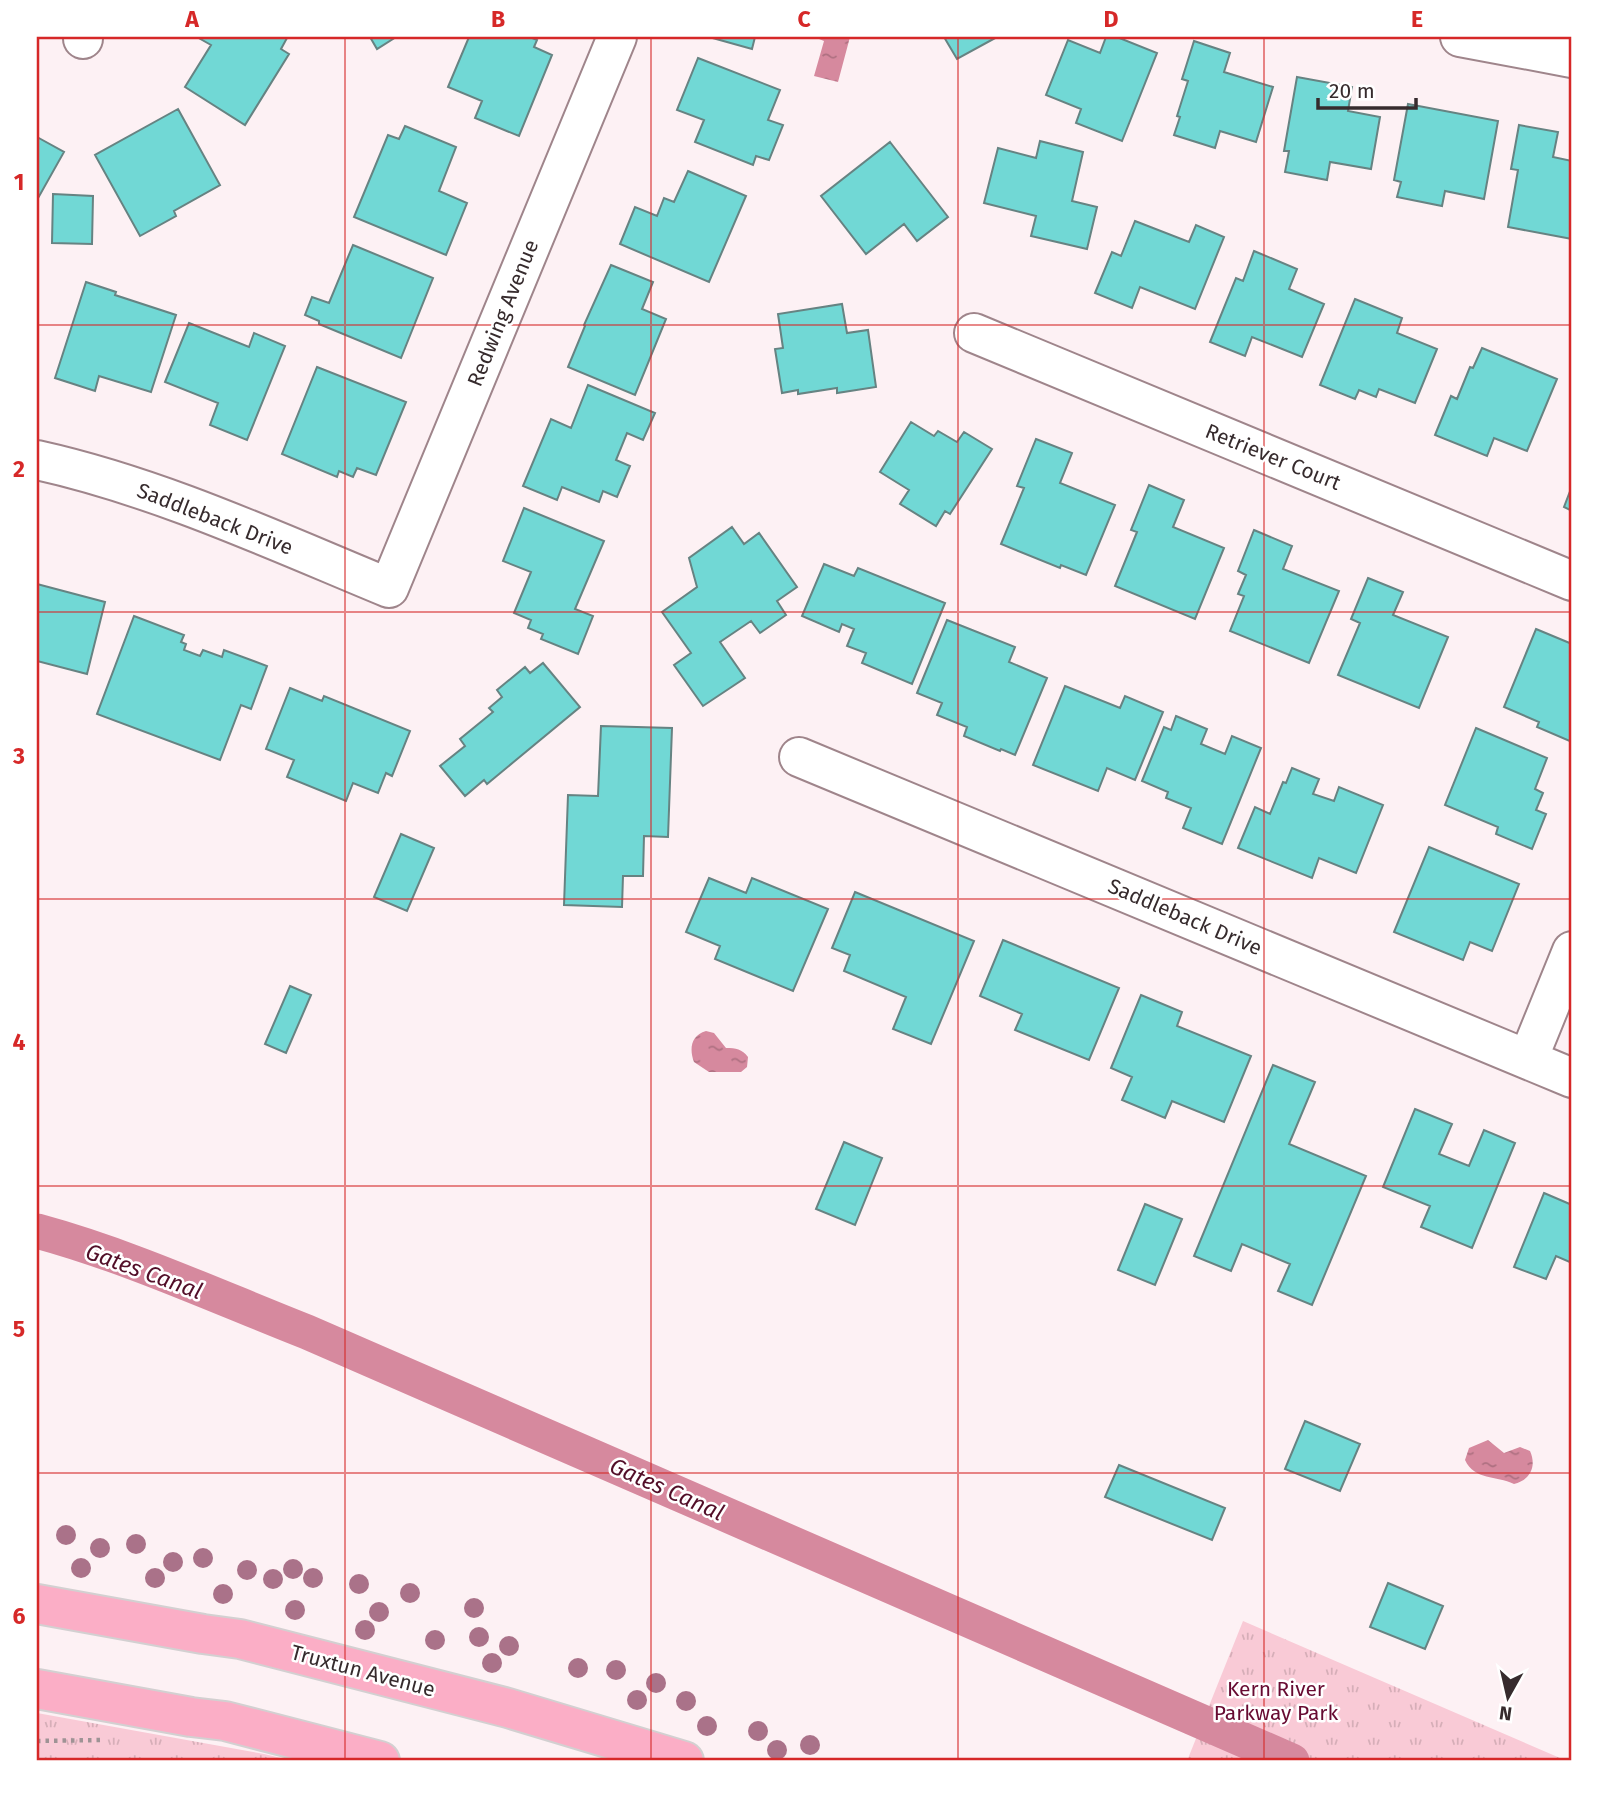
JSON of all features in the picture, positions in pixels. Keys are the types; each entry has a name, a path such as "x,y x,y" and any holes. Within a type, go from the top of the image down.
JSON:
{"main road":[{"name":"Truxtun Avenue","path":"37,1604 240,1639 508,1708 684,1761"},
{"path":"37,1689 225,1721 380,1761"}],"street":[{"name":"Redwing Avenue","path":"389,588 617,37"},
{"path":"1460,37 1572,58"},
{"name":"Retriever Court","path":"974,333 1572,581"},
{"name":"Saddleback Drive","path":"37,460 150,493 389,588"},
{"name":"Saddleback Drive","path":"799,757 1572,1078"},
{"path":"1528,1059 1572,951"}],"path":[{"path":"37,1741 105,1740"}],"green space":[{"name":"Kern River Parkway Park","path":"1243,1621 1567,1761 1187,1761"},
{"path":"37,1713 264,1754 294,1761 37,1761"}],"water":[{"path":"814,37 850,37 838,82 814,76 824,41"},
{"path":"706,1031 714,1033 726,1048 743,1052 748,1057 747,1067 741,1072 709,1072 694,1062 692,1043"},
{"path":"1488,1440 1504,1453 1520,1447 1530,1451 1533,1462 1528,1476 1514,1484 1480,1474 1469,1467 1465,1460 1469,1448"}],"building":[{"path":"197,37 287,38 281,49 289,54 245,125 185,87 211,45"},
{"path":"370,37 396,37 377,49"},
{"path":"469,37 530,37 537,40 534,47 552,55 519,136 475,118 482,101 448,87"},
{"path":"709,37 755,37 752,49"},
{"path":"944,37 997,37 957,59"},
{"path":"1106,37 1117,37 1157,53 1122,141 1076,123 1081,109 1046,95 1068,40 1100,53"},
{"path":"1194,41 1230,53 1224,72 1273,87 1256,142 1220,131 1215,148 1174,135 1188,81 1182,79"},
{"path":"698,58 780,90 768,120 783,125 769,160 756,156 753,165 695,142 704,120 677,110"},
{"path":"1297,77 1352,87 1348,111 1380,117 1371,169 1330,162 1327,180 1285,172 1289,151 1284,151"},
{"path":"1408,104 1498,121 1484,199 1445,191 1442,206 1397,197 1401,182 1394,180"},
{"path":"178,109 220,185 174,211 176,216 140,236 95,155"},
{"path":"1519,125 1558,132 1553,157 1572,161 1572,239 1508,227 1518,170 1511,169"},
{"path":"405,126 456,147 439,191 467,203 446,255 354,217 388,135 399,139"},
{"path":"37,137 64,152 37,200"},
{"path":"1040,141 1083,152 1072,201 1097,207 1087,249 1031,236 1036,216 984,203 998,148 1036,158"},
{"path":"890,142 948,217 917,241 904,224 866,254 821,196"},
{"path":"688,171 746,196 709,282 620,244 635,207 657,216 664,198 674,202"},
{"path":"53,194 93,196 92,244 52,243"},
{"path":"1135,221 1189,242 1196,225 1224,237 1195,309 1140,287 1132,308 1095,293 1112,252 1121,256"},
{"path":"353,245 433,278 401,358 319,324 319,321 305,315 312,297 329,303"},
{"path":"1254,251 1297,269 1289,289 1324,304 1302,357 1252,337 1245,356 1210,342 1236,278 1243,281"},
{"path":"611,265 653,282 642,309 666,319 635,395 568,367"},
{"path":"86,282 116,292 115,295 176,315 151,392 99,376 95,391 55,378"},
{"path":"1355,299 1402,318 1397,333 1437,349 1415,403 1379,389 1376,397 1359,390 1355,399 1320,385"},
{"path":"842,304 847,333 868,330 876,387 837,393 837,388 798,394 798,390 782,393 775,349 783,348 778,314"},
{"path":"189,323 249,347 254,333 285,346 247,440 210,425 218,403 165,382"},
{"path":"1482,348 1557,379 1527,451 1494,438 1487,456 1435,435 1451,396 1457,399 1470,367 1473,368"},
{"path":"317,367 406,402 376,475 357,468 353,477 339,471 337,477 282,454"},
{"path":"588,385 655,413 643,440 627,433 616,460 630,466 617,497 603,491 599,502 562,487 557,500 523,486 551,419 571,428"},
{"path":"911,422 934,436 938,431 957,442 964,432 992,449 950,514 945,511 936,526 900,504 909,490 880,472"},
{"path":"1036,439 1072,453 1060,483 1115,505 1086,575 1061,565 1060,568 1001,544 1024,488 1017,486"},
{"path":"1149,485 1184,500 1173,527 1224,548 1195,619 1115,586 1137,532 1131,530"},
{"path":"1572,486 1572,511 1564,507"},
{"path":"524,508 604,541 575,609 593,616 578,654 541,639 543,634 528,628 531,620 514,613 531,572 503,561"},
{"path":"732,527 744,544 759,533 797,587 777,601 786,615 760,633 751,621 720,642 745,678 703,706 674,665 691,653 662,612 697,587 689,558"},
{"path":"1254,530 1292,546 1283,569 1339,591 1309,663 1230,631 1244,596 1238,594 1246,575 1238,571"},
{"path":"824,564 854,576 858,568 945,603 912,684 862,663 866,653 847,646 854,629 842,624 839,632 802,616"},
{"path":"1368,578 1403,592 1393,615 1448,637 1419,708 1338,675 1360,623 1351,619"},
{"path":"37,584 105,602 87,674 37,661"},
{"path":"134,616 184,635 181,642 186,644 184,650 200,656 203,650 222,657 224,650 267,666 251,709 241,705 220,760 97,714"},
{"path":"947,620 1015,647 1009,662 1047,678 1015,755 964,736 967,727 937,715 942,703 917,693"},
{"path":"1536,629 1572,644 1572,742 1537,727 1539,722 1504,707"},
{"path":"543,663 580,707 487,784 484,780 465,796 440,766 465,746 460,739 493,712 489,708 502,697 497,690 525,667 530,673"},
{"path":"1065,686 1120,708 1125,696 1163,712 1135,780 1107,768 1098,791 1033,765"},
{"path":"290,688 322,701 324,696 410,731 392,776 386,773 378,793 353,783 346,801 287,777 294,760 266,749"},
{"path":"1176,716 1207,729 1201,744 1225,754 1232,736 1261,748 1222,844 1183,828 1191,808 1166,798 1168,792 1142,781 1164,727 1171,730"},
{"path":"601,726 672,728 668,837 644,836 643,876 623,876 622,907 564,905 568,795 598,796"},
{"path":"1476,728 1547,758 1535,789 1543,793 1536,810 1546,814 1532,849 1496,834 1498,827 1445,805"},
{"path":"1292,768 1319,779 1313,794 1334,801 1339,787 1383,805 1356,873 1319,858 1312,878 1238,848 1255,807 1270,814"},
{"path":"401,834 434,848 407,911 374,897"},
{"path":"1429,847 1519,884 1492,951 1470,942 1463,960 1394,932"},
{"path":"709,878 746,893 752,878 828,909 793,991 715,959 720,946 686,932"},
{"path":"855,892 974,941 931,1044 893,1029 906,997 844,971 850,955 832,948"},
{"path":"1003,940 1119,988 1089,1060 1015,1030 1022,1014 980,996"},
{"path":"290,986 311,995 286,1053 265,1044"},
{"path":"1141,995 1182,1012 1177,1026 1251,1056 1224,1122 1172,1101 1165,1118 1122,1100 1132,1077 1111,1068"},
{"path":"1273,1065 1315,1082 1289,1144 1366,1176 1312,1305 1278,1291 1290,1264 1242,1244 1231,1271 1194,1256"},
{"path":"1415,1109 1452,1124 1439,1154 1469,1166 1484,1130 1515,1143 1472,1248 1421,1227 1430,1206 1383,1187"},
{"path":"844,1142 882,1158 855,1225 816,1209"},
{"path":"1544,1193 1572,1205 1572,1263 1556,1256 1546,1279 1514,1267"},
{"path":"1145,1204 1182,1219 1155,1285 1118,1270"},
{"path":"1305,1421 1360,1444 1340,1491 1285,1469"},
{"path":"1119,1465 1225,1508 1212,1540 1105,1497"},
{"path":"1388,1583 1443,1606 1425,1649 1370,1627"}],"waterway":[{"name":"Gates Canal","path":"37,1231 139,1265 307,1332 1292,1761"}]}
